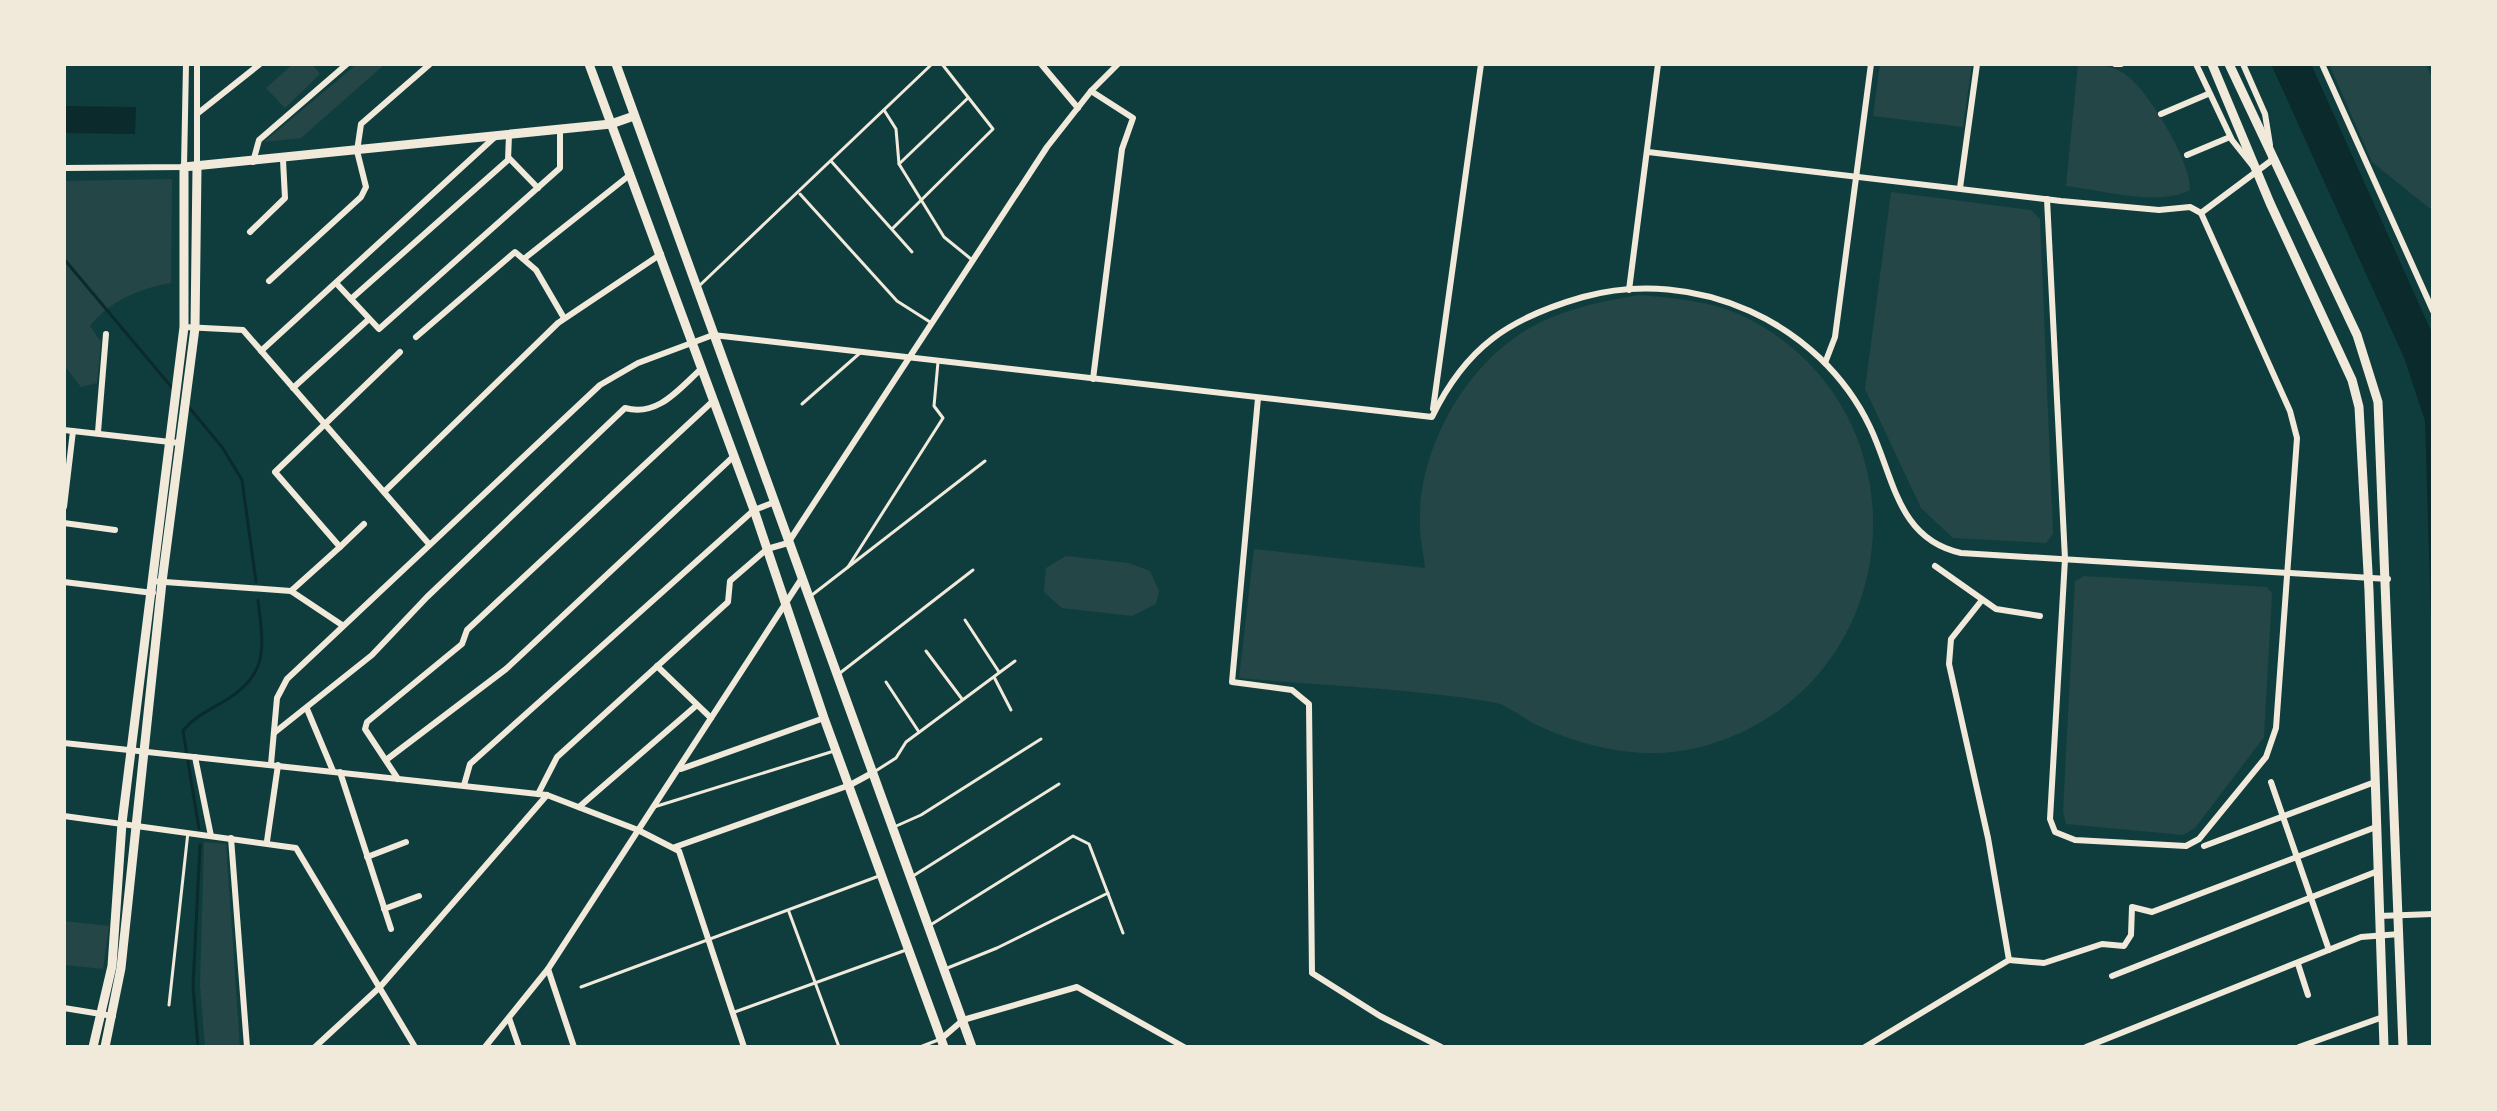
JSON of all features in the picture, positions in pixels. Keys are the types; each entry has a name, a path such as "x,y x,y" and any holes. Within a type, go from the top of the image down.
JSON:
{"main road":[{"path":"589,64 754,510 824,718 943,1043"},
{"path":"616,64 972,1047"},
{"path":"2212,64 2257,172 2352,380 2362,440 2384,1047"},
{"path":"2229,64 2357,335 2370,371 2382,441 2403,1047"},
{"path":"190,328 184,167 283,160 611,124 634,116"},
{"path":"105,1047 113,1016 122,823 149,593 156,582 190,328 197,167"},
{"path":"93,1047 116,967 161,594 156,582"}],"street":[{"path":"64,168 184,167 186,64"},
{"path":"197,64 197,167"},
{"path":"197,115 260,64"},
{"path":"253,162 259,140 347,64"},
{"path":"269,281 361,197 366,187 357,151 361,124 430,64"},
{"path":"1041,64 1078,108"},
{"path":"538,794 557,757 728,602 730,581 767,549 788,543 1047,147 1091,91 1118,64"},
{"path":"1432,417 1481,64"},
{"path":"1629,290 1658,64"},
{"path":"1825,363 1835,337 1871,64"},
{"path":"1960,188 1977,64"},
{"path":"2196,64 2230,137 2257,172"},
{"path":"2201,213 2272,160 2265,114 2243,64"},
{"path":"2322,64 2433,311"},
{"path":"1091,91 1133,118 1122,149 1093,379"},
{"path":"2161,114 2208,94"},
{"path":"336,283 379,329 562,165 560,129"},
{"path":"509,135 509,158 538,188"},
{"path":"261,351 496,136"},
{"path":"2187,155 2230,137"},
{"path":"1648,152 2047,199 2159,210 2190,207 2201,213 2296,427 2272,742 2266,757 2199,839 2186,846 2075,840 2055,832 2050,819 2065,559 2047,199"},
{"path":"351,299 509,158"},
{"path":"250,232 285,198 283,160"},
{"path":"525,258 631,174"},
{"path":"416,337 515,252 525,258 564,318"},
{"path":"384,492 564,318 661,254"},
{"path":"1432,417 1450,382 1496,333 1555,305 1593,294 1629,290 1683,291 1732,303 1786,331 1825,363 1859,407 1902,507 1929,542 1961,553 2388,579"},
{"path":"293,388 369,319"},
{"path":"190,328 243,330 429,544"},
{"path":"98,432 106,334"},
{"path":"267,841 274,733 281,686 342,625 600,385 619,371 692,342 713,335 863,350 1432,417"},
{"path":"340,547 275,472 400,352"},
{"path":"274,733 372,655 427,597 625,408 645,411 665,402 701,369"},
{"path":"1258,398 1232,682 1292,690 1309,704 1312,973 1380,1016 1441,1047"},
{"path":"398,779 365,729 367,722 462,644 467,630 713,401"},
{"path":"64,430 173,442"},
{"path":"64,507 73,431"},
{"path":"386,760 506,669 734,456"},
{"path":"464,785 470,764 754,510 775,502"},
{"path":"64,523 115,530"},
{"path":"291,591 364,524"},
{"path":"1935,566 1996,609 2040,616"},
{"path":"485,1047 548,969 681,769 802,578"},
{"path":"64,582 161,594"},
{"path":"156,582 291,591 342,625"},
{"path":"1982,600 1951,639 1949,664 1988,838 2009,960"},
{"path":"657,666 711,718"},
{"path":"579,807 697,705"},
{"path":"307,709 336,772 391,929"},
{"path":"681,769 824,718"},
{"path":"64,743 547,795 638,830 679,851 744,1047"},
{"path":"195,757 211,836"},
{"path":"675,847 850,785 874,772"},
{"path":"2271,782 2329,950"},
{"path":"2204,846 2375,782"},
{"path":"315,1047 380,987 547,795"},
{"path":"64,816 291,846 299,852 415,1047"},
{"path":"1865,1047 2009,960 2044,963 2102,944 2124,946 2131,935 2132,907 2152,912 2376,827"},
{"path":"231,838 247,1047"},
{"path":"367,857 406,842"},
{"path":"2112,976 2378,871"},
{"path":"384,909 419,896"},
{"path":"2379,916 2433,914"},
{"path":"2086,1047 2361,937 2400,934"},
{"path":"2298,964 2308,995"},
{"path":"548,969 574,1047"},
{"path":"943,1043 963,1020 1077,987 1184,1047"},
{"path":"64,1008 113,1016"},
{"path":"2299,1047 2383,1017"},
{"path":"509,1018 519,1047"}],"lane":[{"path":"698,287 932,64"},
{"path":"892,229 993,129 942,64"},
{"path":"899,164 968,98"},
{"path":"884,110 896,129 899,164 923,198 944,237 974,261"},
{"path":"831,161 912,252"},
{"path":"799,193 897,301 917,317 933,324"},
{"path":"802,404 863,350"},
{"path":"848,567 943,418 934,406 939,359"},
{"path":"809,597 985,461"},
{"path":"839,674 973,570"},
{"path":"965,620 999,672"},
{"path":"926,651 963,700"},
{"path":"874,772 896,758 906,742 1015,661"},
{"path":"994,677 1011,710"},
{"path":"886,682 919,732"},
{"path":"893,827 921,815 1041,739"},
{"path":"654,807 837,751"},
{"path":"912,877 1059,784"},
{"path":"169,1005 188,832"},
{"path":"928,926 1073,836 1078,836 1089,844 1123,933"},
{"path":"581,987 882,875"},
{"path":"944,969 997,948 1108,893"},
{"path":"788,910 839,1047"},
{"path":"732,1013 909,949"},
{"path":"920,1047 943,1043"}],"shaded area":[{"path":"293,64 312,64 320,74 285,108 266,88"},
{"path":"357,64 385,64 301,138 264,142"},
{"path":"1880,64 1972,64 1963,127 1873,116"},
{"path":"2078,64 2114,68 2134,82 2167,128 2184,163 2190,190 2177,195 2146,197 2066,186"},
{"path":"2271,64 2311,64 2433,335 2433,688 2425,421 2405,360"},
{"path":"2329,64 2425,64 2433,79 2433,211 2372,162"},
{"path":"64,106 136,107 135,134 64,133"},
{"path":"172,179 171,283 126,297 106,309 90,326 101,342 97,383 81,387 64,365 64,181"},
{"path":"1891,192 2031,210 2040,219 2053,534 2046,543 1953,538 1921,508 1865,389"},
{"path":"1639,295 1720,307 1745,317 1805,360 1846,414 1868,477 1872,542 1858,606 1826,664 1777,712 1711,744 1667,753 1644,753 1577,741 1535,724 1498,703 1398,690 1239,678 1254,549 1425,568 1420,526 1421,496 1427,466 1452,408 1469,382 1513,339 1539,323 1601,302"},
{"path":"1066,556 1129,563 1150,571 1159,591 1156,604 1132,616 1062,608 1044,592 1046,568"},
{"path":"2084,576 2267,587 2272,593 2264,737 2195,828 2183,835 2066,824 2063,812 2075,581"},
{"path":"204,842 226,844 240,1047 205,1047 200,985"},
{"path":"64,921 109,926 103,969 64,965"}],"waterway":[{"path":"64,259 174,390"},
{"path":"187,405 222,447 242,480 256,582"},
{"path":"199,829 183,731 196,718 238,692 256,671 262,647 258,600"},
{"path":"198,1047 193,986 200,845"}]}
